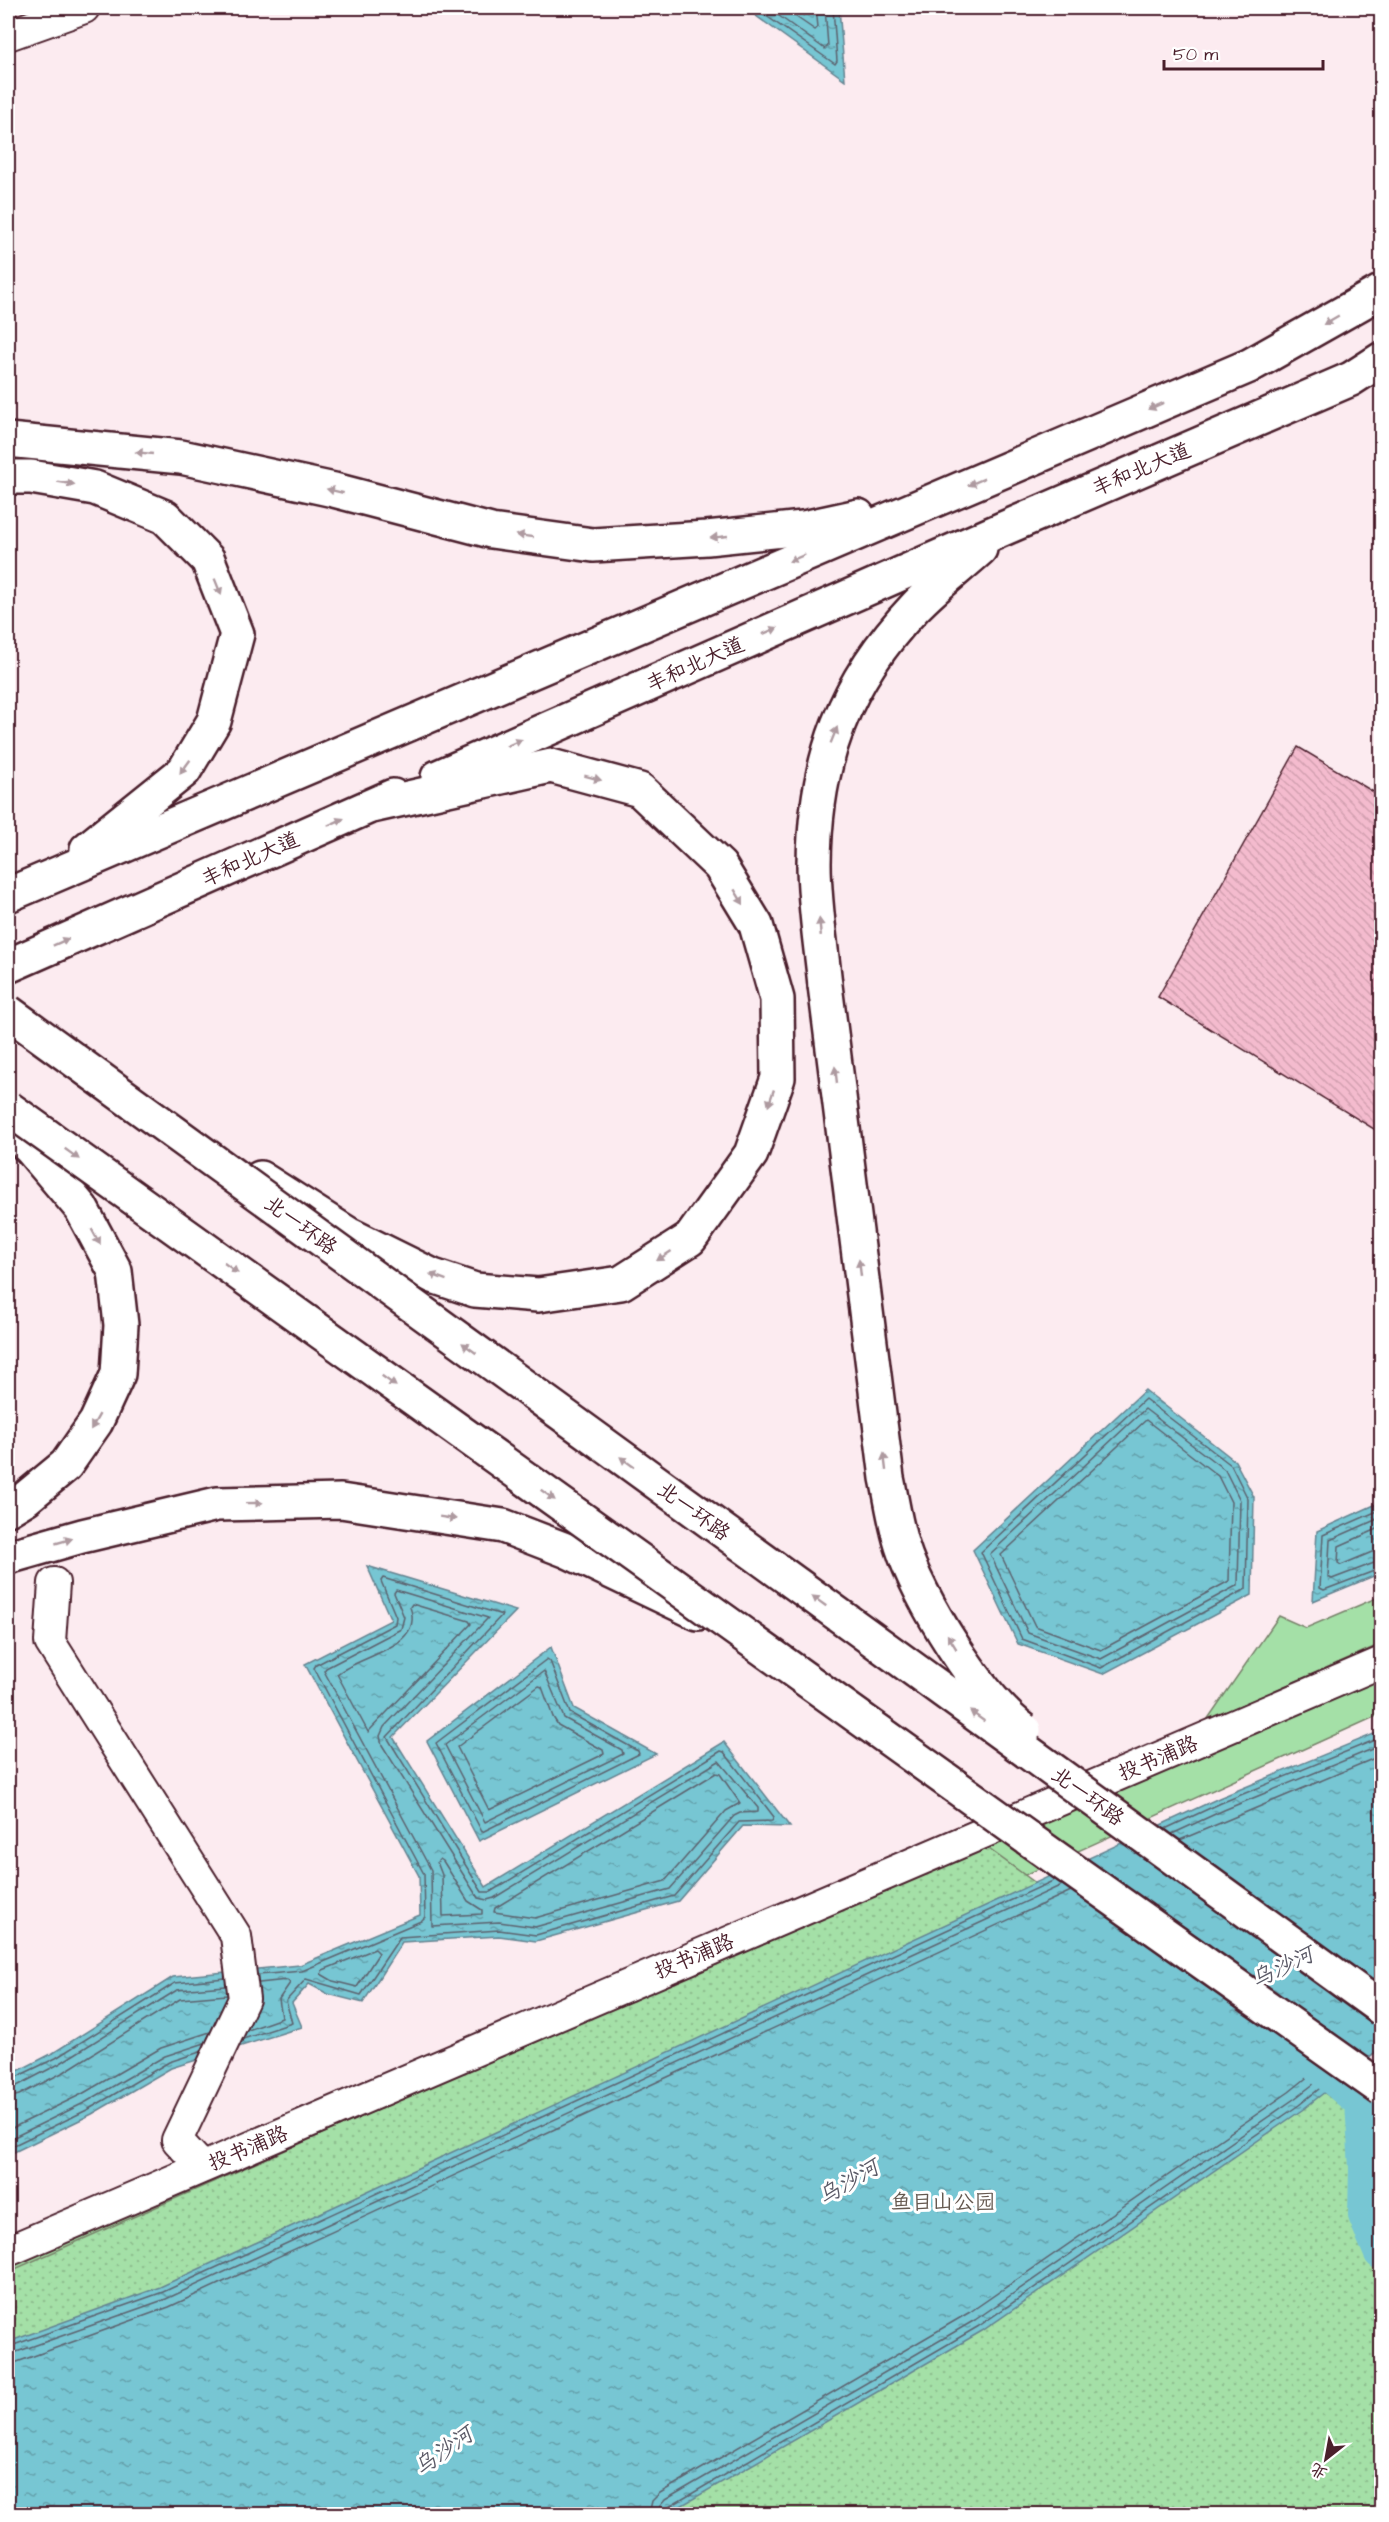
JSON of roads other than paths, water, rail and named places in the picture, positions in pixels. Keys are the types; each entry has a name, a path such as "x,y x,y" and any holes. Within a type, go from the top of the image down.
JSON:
{"highway":[{"path":"8,895 1249,366 1382,291"},
{"name":"丰和北大道","path":"8,966 1005,528 1351,379 1382,359"},
{"path":"8,440 181,457 334,490 490,531 593,545 707,538 803,528 942,497"},
{"path":"8,477 31,477 95,488 165,517 208,560 237,634 214,721 183,771 57,874"},
{"path":"1005,528 916,606 880,648 849,700 828,750 817,801 814,865 825,986 887,1478 902,1547 924,1598 975,1679 1017,1725 1255,1895 1342,1981"},
{"path":"42,1037 348,1234 433,1276 475,1290 538,1295 621,1283 690,1239 751,1154 778,1078 777,999 756,925 720,866 640,790 551,766 372,806"},
{"name":"北一环路","path":"8,1012 1382,2009"},
{"path":"8,1108 1382,2089"},
{"path":"8,1126 31,1149 81,1208 115,1271 121,1324 118,1374 96,1422 66,1465 26,1498 8,1509"},
{"path":"8,1557 82,1536 217,1504 340,1501 503,1527 568,1551 743,1634"}],"street":[{"path":"8,35 84,8"},
{"path":"54,1583 50,1642 236,1936 244,2000 177,2140 202,2167"},
{"name":"投书浦路","path":"8,2251 1382,1662"}],"water":[{"path":"745,8 839,8 845,80"},
{"path":"1145,1390 1235,1461 1254,1497 1252,1595 1103,1674 1018,1644 973,1550"},
{"path":"1381,1502 1381,1573 1313,1601 1317,1531"},
{"path":"367,1566 516,1611 393,1737 486,1887 724,1742 790,1827 743,1826 678,1901 536,1941 499,1936 402,1942 363,2003 328,1994 309,1984 292,2003 302,2027 171,2068 92,2114 8,2155 8,2076 53,2053 173,1977 300,1965 420,1915 419,1876 305,1664 391,1620"},
{"path":"551,1647 574,1708 656,1754 479,1841 427,1741"},
{"name":"鱼目山公园","path":"1381,1731 1381,2048 1302,2110 982,2331 667,2514 8,2514 8,2342 160,2287 1219,1798"}],"waterway":[{"path":"1311,2057 1364,2102 1368,2168 1367,2215 1382,2251"}],"water label":[{"name":"乌沙河","path":"1282,1966"},
{"name":"乌沙河","path":"848,2181"},
{"name":"乌沙河","path":"443,2450"}]}
